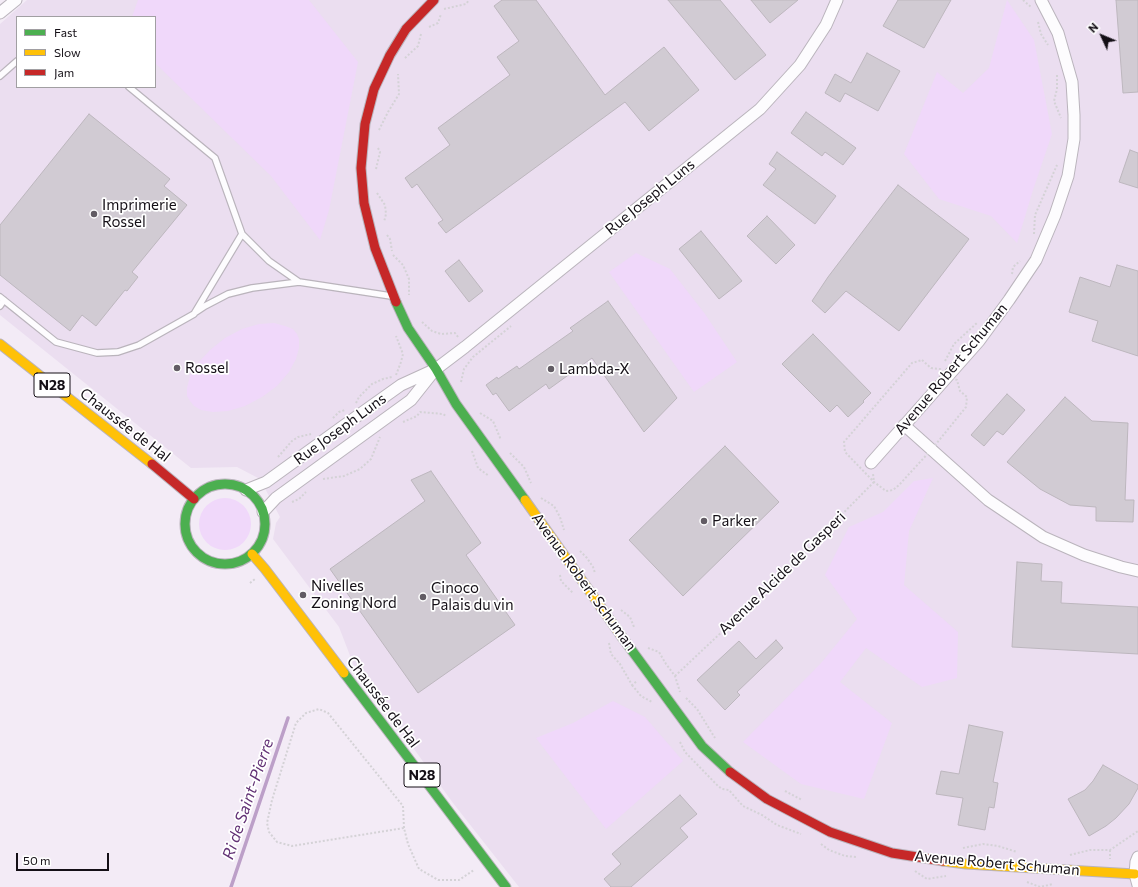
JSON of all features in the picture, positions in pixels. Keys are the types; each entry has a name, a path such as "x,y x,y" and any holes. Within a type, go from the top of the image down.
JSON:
{"street":[{"path":"0,14 16,0"},
{"name":"Avenue Robert Schuman","path":"434,0 406,29 390,55 374,89 365,124 361,168 364,203 375,248 393,296 412,336 436,369 456,404 702,746 729,772 767,799 830,832 892,853 966,864 1136,879 1136,862 1138,857"},
{"name":"Rue Joseph Luns","path":"263,512 276,498 411,400 436,369 760,109 800,65 826,25 837,0"},
{"name":"Avenue Robert Schuman","path":"871,463 979,340 1009,300 1036,260 1055,216 1068,176 1074,139 1072,82 1058,33 1041,0"},
{"name":"Chaussée de Hal","path":"0,344 194,499"},
{"name":"Rue Joseph Luns","path":"246,490 266,482 401,385 436,369"},
{"path":"904,425 988,500 1043,537 1084,555 1138,571"},
{"path":"220,485 230,485 246,490 258,503 263,512 265,522 264,532 260,544 252,554 235,563 222,564 210,561 200,556 193,548 187,536 185,523 188,510 194,499 201,492 210,487 220,485"},
{"name":"Chaussée de Hal","path":"252,554 506,887"}],"lane":[{"path":"0,76 16,62"},
{"path":"130,88 215,158 242,234 269,261 299,282"},
{"path":"194,314 242,234"},
{"path":"0,306 2,298 56,342 96,353 118,352 139,345 228,294 252,288 299,282 393,296"}],"path":[{"path":"427,27 438,23 443,9 466,4 469,0"},
{"path":"1023,0 1035,10"},
{"path":"1036,16 1041,34 1048,45"},
{"path":"402,61 418,46 422,29"},
{"path":"1057,71 1057,89 1054,102 1062,124"},
{"path":"377,134 399,94 398,74"},
{"path":"375,173 380,152 377,145"},
{"path":"1033,237 1035,214 1059,161"},
{"path":"376,191 385,205 386,214 382,229"},
{"path":"386,234 390,239 392,254 403,265 409,279 409,300"},
{"path":"1012,276 1013,267 1024,259"},
{"path":"944,363 954,344 980,319"},
{"path":"421,321 432,331 442,334 455,334 473,358"},
{"path":"460,382 464,369 473,358 516,322"},
{"path":"354,406 359,397 372,384 389,377 395,378 403,354 396,336"},
{"path":"332,419 339,412 350,409"},
{"path":"398,424 417,416 420,412 443,414 447,417"},
{"path":"478,412 493,421 501,441"},
{"path":"276,460 292,441 298,437 312,434"},
{"path":"322,479 344,476 360,469 371,459 381,435"},
{"path":"470,448 478,468 490,477"},
{"path":"509,452 524,467 532,487"},
{"name":"Avenue Alcide de Gasperi","path":"675,676 776,581 874,482 871,463"},
{"path":"287,504 299,499 306,492"},
{"path":"542,498 554,506 566,534"},
{"path":"578,550 593,566 597,577"},
{"path":"560,574 566,587 576,596"},
{"path":"618,608 630,617 635,630"},
{"path":"608,641 611,654 620,664 632,685 666,664"},
{"path":"646,647 659,652 675,676 681,693 697,710 718,742"},
{"path":"404,828 292,846 277,842 269,832 267,823 272,800 296,723 306,713 319,709 328,713 403,806 404,828 408,844 419,869 438,880 459,880 487,861"},
{"path":"781,790 788,792 804,801"},
{"path":"1065,856 1090,850 1110,850 1138,831"},
{"path":"962,848 983,844 998,846 1023,854"}],"shaded area":[{"path":"27,0 1138,0 1138,887 519,887 453,803 354,666 339,627 273,539 276,523 280,517 260,479 237,467 191,468 0,315 0,24"},
{"path":"138,0 309,0 358,62 329,210 320,240 271,176 156,64 156,16 132,16"},
{"path":"1007,0 1034,40 1052,134 1017,243 991,216 939,199 904,154 937,72 963,93 989,68"},
{"path":"636,253 670,269 705,314 737,362 694,392 609,272"},
{"path":"274,323 293,329 299,339 299,348 296,359 289,372 277,386 262,397 245,406 228,411 213,412 201,410 194,406 187,396 190,376 198,363 210,350 225,338 242,329 259,324"},
{"path":"933,478 909,531 904,585 958,632 957,678 922,687 866,648 840,682 892,723 864,799 801,784 743,742 822,662 857,619 825,575 849,527 883,512 914,481"},
{"path":"220,498 230,498 244,505 251,519 251,529 244,543 230,550 220,550 210,546 203,539 199,529 199,519 203,509 210,502"},
{"path":"613,701 645,717 683,761 606,829 536,738 573,723"}],"building":[{"path":"502,0 536,0 605,95 664,47 699,90 649,131 625,102 446,233 438,223 443,220 417,184 412,188 405,178 450,145 438,128 510,75 497,57 519,41 494,6"},
{"path":"668,0 720,0 766,55 735,80"},
{"path":"751,0 798,0 770,23"},
{"path":"898,0 951,0 924,48 883,26"},
{"path":"1116,0 1138,0 1138,92 1123,93"},
{"path":"867,53 900,71 878,111 845,93 840,102 825,93 835,74 851,83"},
{"path":"806,112 856,148 843,165 825,152 822,156 791,133"},
{"name":"Imprimerie Rossel","path":"89,114 170,179 164,186 187,205 132,272 138,277 127,291 125,290 96,326 82,315 70,331 0,275 0,225"},
{"path":"1130,150 1138,153 1138,188 1119,182"},
{"path":"777,152 836,196 815,224 763,185 776,169 769,164"},
{"path":"898,185 969,239 899,331 846,291 825,313 812,301 828,277"},
{"path":"767,216 795,245 776,264 747,236"},
{"path":"701,231 742,281 719,299 679,249"},
{"path":"459,260 483,291 469,302 445,271"},
{"path":"1117,265 1138,271 1138,356 1092,341 1098,321 1069,312 1080,277 1110,287"},
{"path":"608,301 677,398 644,432 592,358 549,389 546,384 509,411 496,393 493,395 486,385 517,366 519,369 573,331 570,328"},
{"path":"813,334 871,393 848,417 837,405 830,412 782,364"},
{"path":"1007,394 1025,410 1003,435 997,431 984,446 971,435"},
{"path":"1065,397 1092,421 1128,423 1125,500 1134,500 1133,522 1096,521 1096,507 1070,505 1040,489 1007,462"},
{"name":"Parker","path":"725,446 779,502 683,596 629,540"},
{"name":"Cinoco Palais du vin","path":"431,471 481,543 466,555 515,625 418,693 330,569 425,501 411,480"},
{"path":"1017,562 1042,564 1041,581 1062,582 1061,603 1138,607 1138,654 1012,647"},
{"path":"776,640 783,648 737,692 740,695 725,710 697,680 739,641 756,659"},
{"path":"969,725 1003,732 993,782 998,783 994,808 989,807 985,830 958,825 963,798 936,794 941,771 959,774"},
{"path":"1103,765 1138,785 1138,788 1129,804 1116,818 1089,836 1068,799 1085,790 1093,781"},
{"path":"680,795 697,814 680,828 688,837 631,887 611,887 604,879 621,864 612,854"}],"waterway":[{"name":"Ri de Saint-Pierre","path":"231,887 288,718"}],"traffic: fast":[{"path":"396,302 408,328 436,369 456,404 525,500"},
{"path":"225,484 233,485 247,491 253,496 258,502 264,516 265,524 264,532 258,546 253,552 247,557 233,563 225,564 217,563 203,557 197,552 192,546 186,532 185,524 186,516 192,502 197,496 203,491 217,485 225,484"},
{"path":"622,637 702,746 730,772"},
{"path":"344,673 506,887"}],"traffic: slow":[{"path":"0,344 152,464"},
{"path":"525,500 622,637"},
{"path":"252,554 344,673"},
{"path":"943,861 966,864 1135,874"}],"traffic: jam":[{"path":"396,302 375,248 364,203 361,168 365,124 374,89 390,55 406,29 434,0"},
{"path":"152,464 194,499"},
{"path":"730,772 767,799 830,832 892,853 943,861"}],"place":[{"name":"Imprimerie Rossel","path":"94,214"},
{"name":"Rossel","path":"177,368"},
{"name":"Lambda-X","path":"551,369"},
{"name":"Parker","path":"704,521"},
{"name":"Nivelles Zoning Nord","path":"303,595"},
{"name":"Cinoco Palais du vin","path":"423,597"}]}
